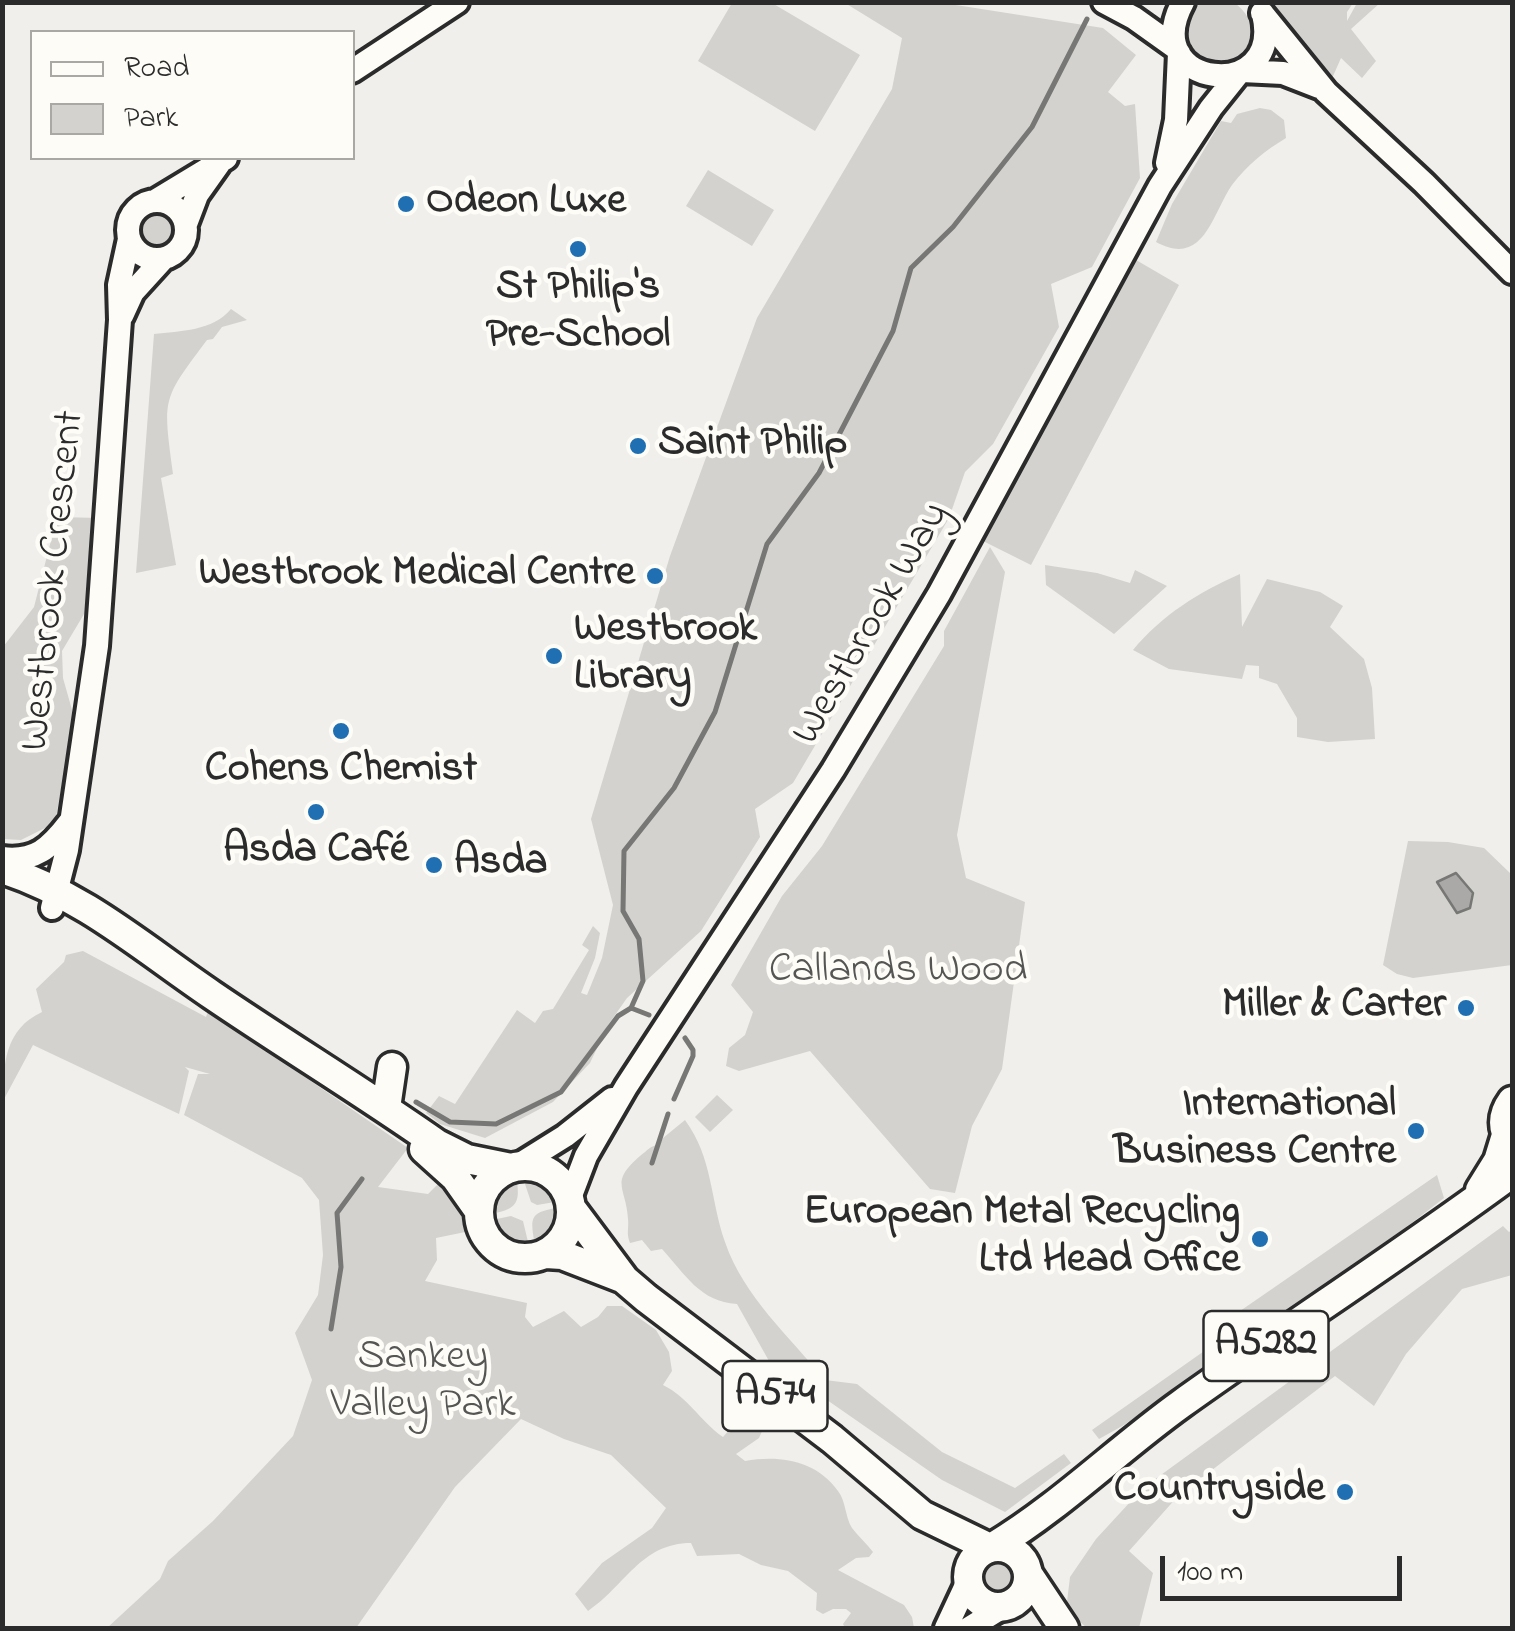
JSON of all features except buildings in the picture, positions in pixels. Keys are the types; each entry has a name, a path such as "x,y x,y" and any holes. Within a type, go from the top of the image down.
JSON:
{"main road":[{"name":"A574","path":"2,869 55,900"},
{"name":"A574","path":"2,879 16,891 96,911 304,1058 335,1073 452,1152 477,1162 530,1166 555,1176 625,1280"},
{"name":"A574","path":"304,1058 329,1082 455,1177 479,1212 481,1226 495,1248 520,1258 546,1254 573,1258 625,1280 922,1515 992,1548 1011,1550 1024,1562 1064,1628"},
{"path":"386,1108 392,1067"},
{"name":"A5282","path":"1471,1204 1509,1140 1504,1120 1512,1101"},
{"path":"479,1212 488,1184 514,1167"},
{"name":"A5282","path":"992,1548 1068,1496 1125,1445 1169,1413 1512,1174"},
{"path":"546,1254 566,1235 571,1204"},
{"name":"A5282","path":"1028,1572 1036,1547 1068,1496"},
{"name":"A574","path":"922,1515 968,1580 976,1598 1046,1628"},
{"path":"968,1580 974,1560 992,1548"},
{"path":"1004,1607 1025,1591 1028,1572"}],"street":[{"path":"355,69 457,2"},
{"path":"1104,2 1178,50 1198,72 1225,76 1272,71 1294,75 1326,92"},
{"name":"Westbrook Way","path":"1160,186 1176,120 1178,50 1173,32 1182,2"},
{"path":"1259,6 1326,92 1512,272"},
{"name":"Westbrook Way","path":"571,1204 586,1156 626,1087 902,658 1029,432 1160,186 1210,108 1252,63 1265,40 1259,6"},
{"path":"222,160 144,204 131,218 130,239 139,253 163,259 173,255 184,242 197,195 223,160"},
{"path":"155,201 171,204 186,224"},
{"name":"Westbrook Crescent","path":"55,900 97,646 120,320 119,285 130,239"},
{"name":"Westbrook Crescent","path":"120,320 133,292 163,259"},
{"path":"2,858 36,856 49,847 71,820"},
{"name":"Westbrook Way","path":"514,1167 584,1122 626,1087"},
{"path":"946,1628 968,1580"},
{"path":"969,1628 1004,1607"}],"green space":[{"path":"1218,-1 1242,8 1251,32 1242,56 1218,65 1194,56 1185,32 1194,8"},
{"path":"732,3 772,3 860,55 815,131 698,61"},
{"path":"845,3 943,3 1103,28 1136,55 1108,92 1125,106 1135,104 1140,178 1092,267 1051,284 1059,327 993,444 965,472 949,518 793,783 755,809 760,837 701,931 627,998 608,1025 590,1063 553,1102 485,1138 440,1124 426,1113 439,1096 455,1104 517,1010 535,1023 543,1011 553,1009 589,950 582,945 593,926 600,933 581,993 587,995 602,958 613,905 591,819 670,556 757,318 892,89 902,38"},
{"path":"1259,3 1353,3 1347,21 1357,3 1380,3 1351,29 1376,61 1362,78 1341,58 1326,92"},
{"path":"1260,108 1271,110 1284,120 1286,138 1257,158 1232,185 1212,223 1196,243 1172,248 1156,242 1172,204 1221,121 1231,123 1237,114"},
{"path":"708,170 774,210 752,246 686,206"},
{"path":"158,213 169,218 174,229 169,240 158,245 147,240 142,229 147,218"},
{"path":"1124,253 1179,285 1031,565 979,539"},
{"path":"231,309 247,320 222,327 213,339 207,340 181,376 169,401 173,474 161,478 176,565 136,573 154,334 206,326"},
{"path":"57,517 100,518 87,609 62,651 63,678 74,717 55,823 21,840 3,839 3,647 34,607"},
{"name":"Callands Wood","path":"990,547 1005,572 957,835 966,878 1025,902 1002,1069 972,1126 955,1193 930,1189 810,1051 739,1071 726,1066 729,1048 745,1035 753,1012 731,985 782,896 822,846 944,646 944,631"},
{"path":"1045,565 1130,583 1135,570 1167,586 1114,634 1046,585"},
{"path":"1240,574 1242,627 1267,579 1320,592 1343,606 1330,627 1364,659 1372,688 1375,739 1328,742 1297,737 1297,718 1277,684 1259,678 1259,666 1246,665 1242,679 1169,669 1133,650 1182,606"},
{"path":"1408,841 1484,848 1510,873 1512,965 1413,978 1383,965"},
{"name":"Sankey Valley Park","path":"83,951 206,1017 209,1008 297,1065 302,1075 408,1148 378,1187 428,1194 441,1181 461,1208 470,1231 436,1238 437,1260 425,1281 527,1303 525,1317 533,1327 564,1311 581,1327 607,1306 622,1306 656,1330 669,1352 672,1371 663,1385 680,1396 715,1431 723,1437 749,1407 767,1420 759,1438 736,1454 745,1461 796,1462 829,1481 841,1495 852,1528 873,1552 838,1570 904,1605 914,1628 845,1628 843,1624 851,1613 846,1609 823,1614 816,1610 817,1593 788,1571 761,1565 739,1554 697,1556 691,1543 659,1550 646,1558 588,1611 575,1594 602,1563 652,1528 666,1508 611,1455 521,1419 455,1487 356,1628 107,1628 160,1579 168,1561 213,1521 293,1436 312,1380 295,1333 318,1295 323,1255 319,1200 302,1178 184,1115 198,1074 210,1074 185,1067 189,1071 179,1114 33,1045 3,1101 6,1061 13,1038 42,1012 36,989 64,962 66,955"},
{"path":"717,1095 733,1110 710,1132 695,1117"},
{"path":"685,1120 701,1149 733,1262 755,1298 825,1380 857,1384 942,1452 1015,1488 1064,1454 1071,1463 1005,1512 942,1480 794,1377 774,1377 737,1304 703,1292 662,1249 651,1251 642,1240 630,1243 622,1179 640,1156 660,1144"},
{"path":"522,1175 546,1181 561,1201 537,1205 531,1202"},
{"path":"1437,1175 1444,1198 1404,1229 1124,1425 1099,1439 1092,1430 1217,1342 1214,1329"},
{"path":"516,1176 515,1203 507,1210 491,1214 497,1190"},
{"path":"562,1207 555,1230 535,1245 535,1217"},
{"path":"511,1216 523,1221 529,1246 506,1239 492,1220"},
{"path":"1503,1226 1509,1232 1512,1230 1512,1275 1462,1289 1406,1354 1374,1406 1335,1376 1178,1496 1129,1551 1153,1573 1139,1628 1087,1628 1066,1610 1070,1577 1096,1539 1143,1488"},
{"path":"998,1559 1011,1565 1017,1578 1011,1591 998,1597 985,1591 979,1578 985,1565"}],"shaded area":[{"path":"1456,873 1473,893 1470,908 1457,913 1437,882"}],"waterway":[{"path":"416,1102 450,1122 496,1124 561,1092 618,1016 631,1008 643,981 639,939 623,911 624,851 674,788 715,712 767,544 819,473 893,331 911,268 953,227 1032,127 1087,19"},
{"path":"631,1008 649,1015"},
{"path":"674,1099 693,1056 685,1038"},
{"path":"652,1163 668,1114"},
{"path":"331,1329 341,1267 337,1213 362,1179"}],"place":[{"name":"Odeon Luxe","path":"406,204"},
{"name":"St Philip's Pre-School","path":"578,249"},
{"name":"Saint Philip","path":"638,446"},
{"name":"Westbrook Medical Centre","path":"655,576"},
{"name":"Westbrook Library","path":"554,656"},
{"name":"Cohens Chemist","path":"341,731"},
{"name":"Asda Café","path":"316,812"},
{"name":"Asda","path":"434,865"},
{"name":"Miller & Carter","path":"1466,1008"},
{"name":"International Business Centre","path":"1416,1131"},
{"name":"European Metal Recycling Ltd Head Office","path":"1260,1239"},
{"name":"Countryside","path":"1345,1492"}]}
